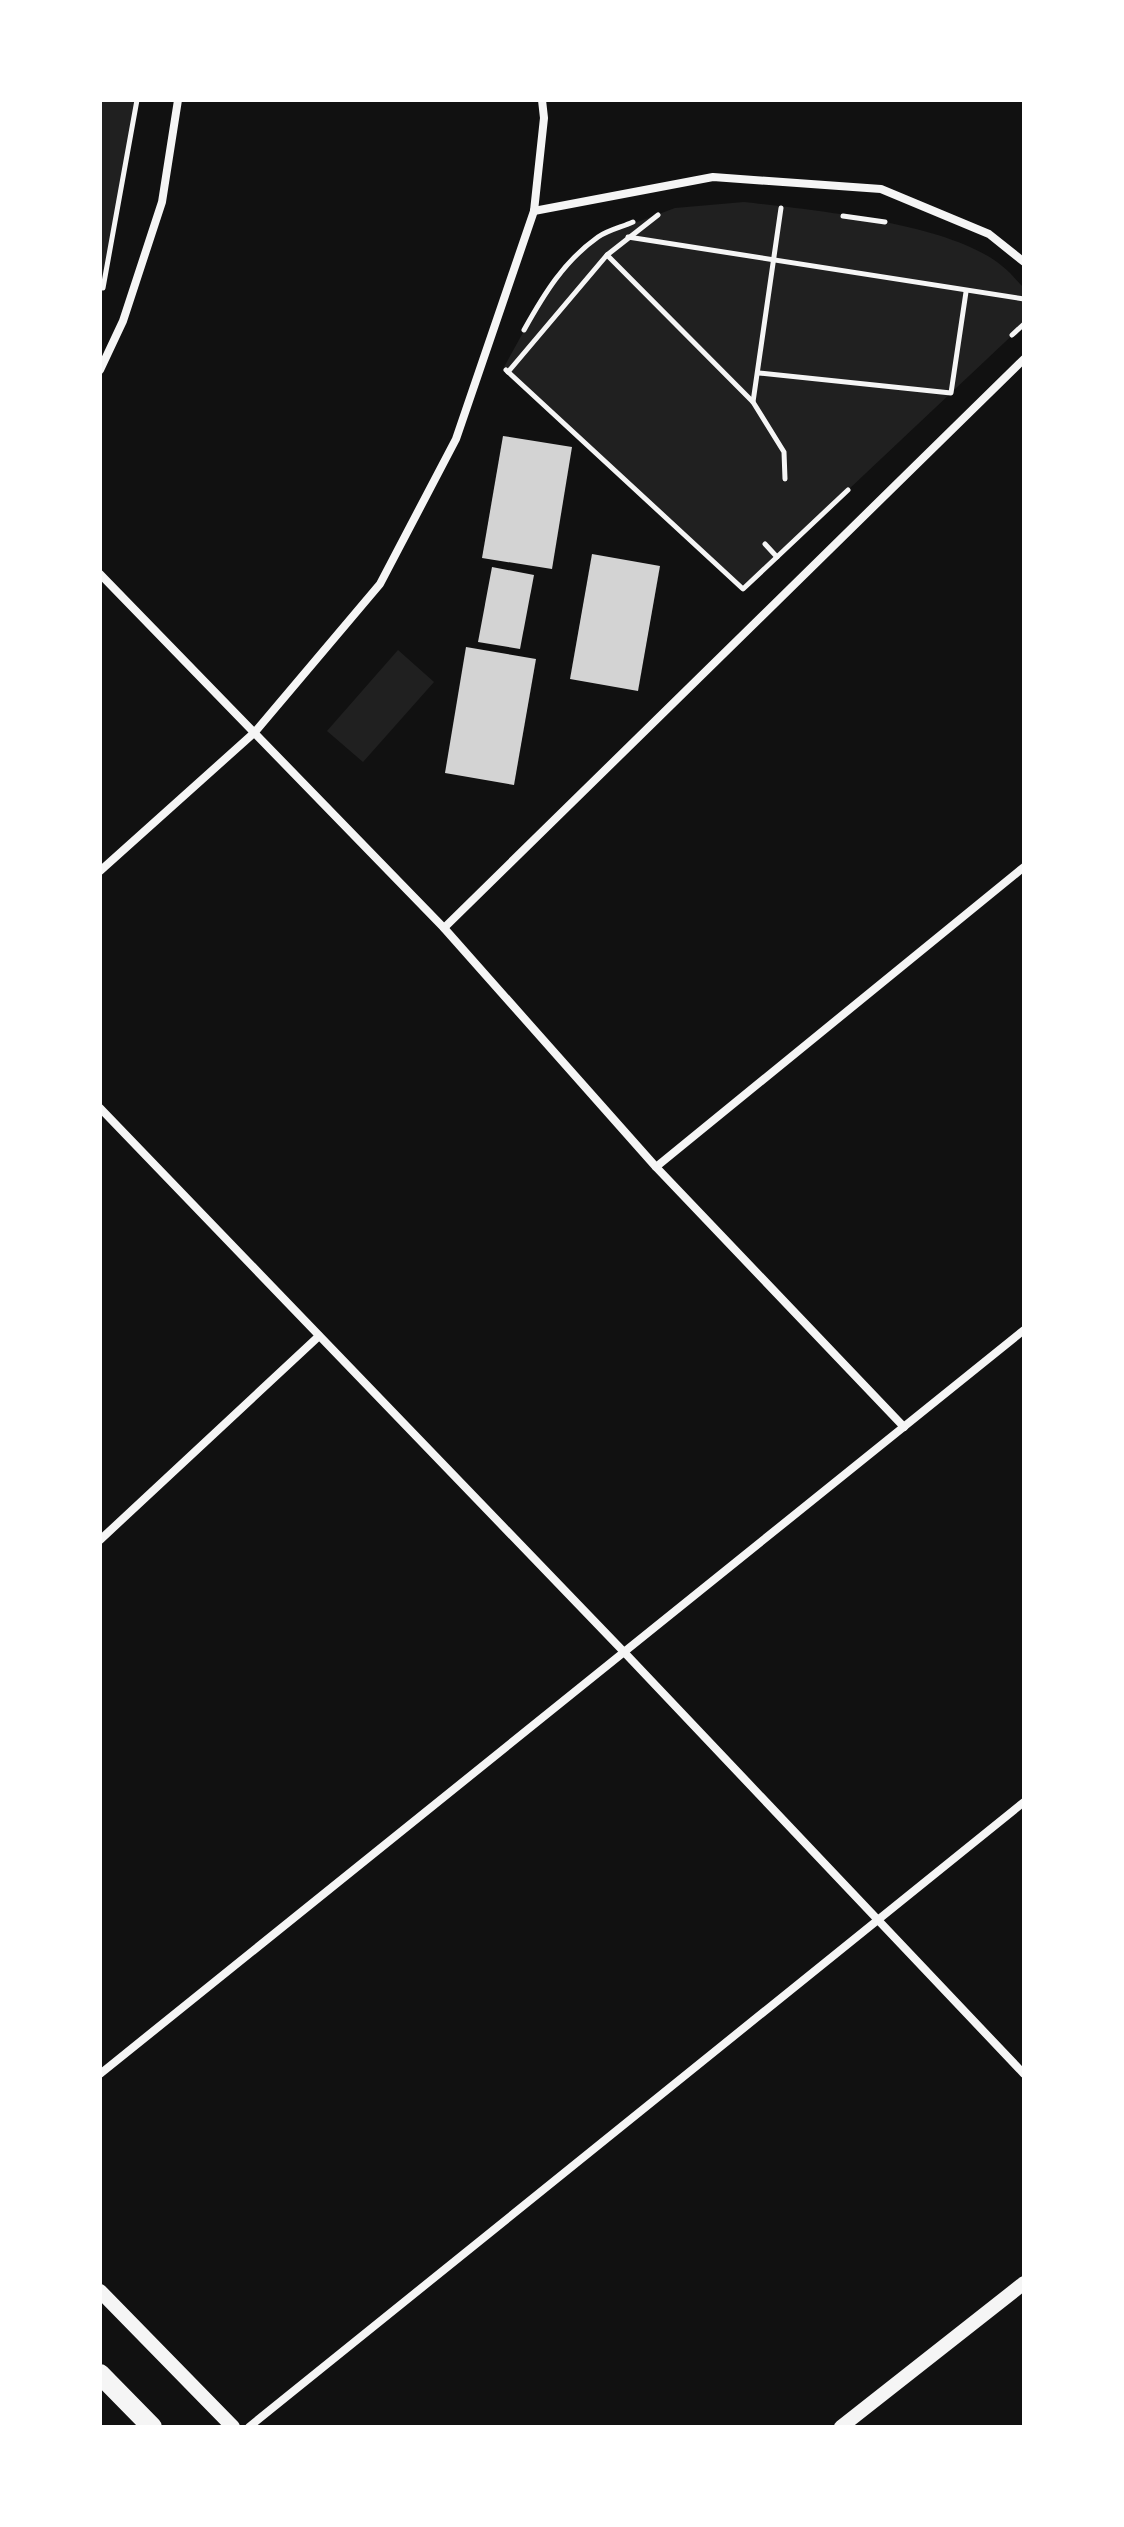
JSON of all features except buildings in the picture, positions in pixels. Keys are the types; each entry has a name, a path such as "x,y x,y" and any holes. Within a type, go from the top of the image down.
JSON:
{"main road":[{"path":"100,2374 152,2427"}],"street":[{"path":"100,370 123,321 162,202 178,100"},
{"path":"100,871 255,732 380,584 456,439 534,211 544,118 542,100"},
{"path":"534,211 713,177 881,189 989,234 1024,262"},
{"path":"444,928 1024,359"},
{"path":"100,574 444,928 656,1167 904,1427"},
{"path":"656,1167 1024,867"},
{"path":"100,1108 624,1652 1024,2074"},
{"path":"100,2074 1024,1330"},
{"path":"100,1540 319,1336"},
{"path":"249,2427 1024,1802"},
{"path":"841,2427 1024,2283"},
{"path":"100,2291 233,2427"}],"path":[{"path":"103,290 137,100"},
{"path":"769,205 796,209"},
{"path":"753,402 781,207"},
{"path":"508,372 607,255 662,212 600,236 551,282 521,335"},
{"path":"842,216 888,222"},
{"path":"628,237 1024,299"},
{"path":"607,255 753,402 784,452 785,479"},
{"path":"951,393 966,292"},
{"path":"1003,344 1024,324"},
{"path":"510,356 504,367 508,372 743,589 859,480"},
{"path":"759,373 951,393"},
{"path":"940,404 962,383"},
{"path":"765,544 777,557"}],"shaded area":[{"path":"100,100 137,100 100,305"},
{"path":"744,202 879,221 950,239 979,251 1005,268 1024,288 1024,324 743,589 504,367 551,282 600,236 675,208"},
{"path":"398,650 434,682 363,762 327,731"}]}
